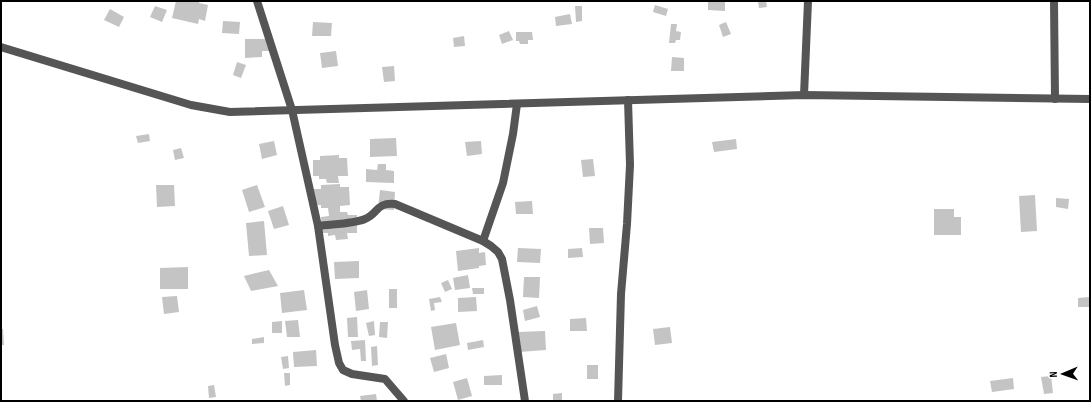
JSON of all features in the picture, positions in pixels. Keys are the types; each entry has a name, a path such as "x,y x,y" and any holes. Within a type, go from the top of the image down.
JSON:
{"street":[{"path":"256,1 292,110 318,226 335,345 339,362 343,370 352,374 385,379 404,401"},
{"path":"804,95 808,1"},
{"path":"1054,1 1055,99"},
{"path":"1,47 191,105 230,112 804,95 1090,99"},
{"path":"618,401 621,294 628,224 630,165 628,100"},
{"path":"483,241 503,183 513,134 517,104"},
{"path":"318,226 367,219 379,207 388,203 395,204 483,241 491,246 498,252 502,259 510,300 525,401"}],"building":[{"path":"176,1 199,1 199,3 208,5 205,21 199,19 198,24 172,18"},
{"path":"708,1 725,1 725,11 708,10"},
{"path":"758,1 766,1 767,7 759,8"},
{"path":"655,5 668,9 666,16 653,12"},
{"path":"155,6 167,10 162,22 150,17"},
{"path":"575,6 582,6 582,21 576,22"},
{"path":"110,9 124,17 119,27 104,20"},
{"path":"570,14 572,24 556,26 555,17"},
{"path":"223,21 240,22 239,34 222,33"},
{"path":"313,22 332,23 331,36 312,36"},
{"path":"726,22 731,34 723,37 719,25"},
{"path":"671,24 677,24 676,31 681,32 680,40 676,40 675,43 669,43"},
{"path":"509,31 513,40 502,44 499,35"},
{"path":"516,32 532,32 533,40 528,40 528,44 520,44 519,41 516,41"},
{"path":"464,36 465,46 454,47 453,38"},
{"path":"245,39 272,39 273,51 262,51 262,57 245,58"},
{"path":"336,51 338,66 322,68 320,53"},
{"path":"672,57 684,58 684,71 671,71"},
{"path":"237,62 246,65 241,78 233,75"},
{"path":"394,66 395,81 384,82 382,67"},
{"path":"149,134 150,141 138,143 136,136"},
{"path":"396,138 397,156 370,157 370,139"},
{"path":"736,139 737,149 714,152 712,142"},
{"path":"274,141 277,155 262,159 259,144"},
{"path":"481,141 482,154 467,156 465,142"},
{"path":"181,148 184,158 175,160 173,150"},
{"path":"339,155 339,158 347,158 348,176 338,176 339,183 327,183 326,179 319,179 319,176 313,176 313,160 320,160 320,156"},
{"path":"593,159 595,176 583,177 581,160"},
{"path":"378,164 386,164 386,170 394,171 394,183 366,182 366,169 377,170"},
{"path":"340,184 340,187 349,187 350,205 340,206 340,212 347,212 348,215 357,215 357,233 347,233 348,239 336,240 335,235 328,236 328,233 322,233 321,217 329,216 328,208 321,208 321,205 315,205 314,189 321,189 321,185"},
{"path":"156,185 174,185 175,206 157,207"},
{"path":"257,185 265,207 249,212 242,190"},
{"path":"380,190 395,192 394,210 378,209"},
{"path":"1035,195 1037,231 1021,232 1019,196"},
{"path":"1056,198 1069,199 1068,209 1056,207"},
{"path":"532,201 533,214 516,214 515,202"},
{"path":"283,206 289,225 274,229 268,211"},
{"path":"934,209 954,209 954,217 961,217 961,235 934,235"},
{"path":"264,221 267,255 249,256 246,223"},
{"path":"589,228 603,228 604,243 590,244"},
{"path":"479,248 479,253 485,252 486,265 479,266 479,268 458,271 456,251"},
{"path":"518,248 541,249 540,263 517,262"},
{"path":"582,248 583,257 568,258 568,249"},
{"path":"359,261 359,278 335,279 334,262"},
{"path":"188,267 188,289 160,289 160,268"},
{"path":"269,270 278,286 251,291 244,276"},
{"path":"468,275 470,288 455,290 453,278"},
{"path":"524,277 540,277 539,298 523,297"},
{"path":"448,280 452,289 445,292 441,283"},
{"path":"472,288 484,288 484,294 473,294"},
{"path":"389,289 397,289 397,308 389,308"},
{"path":"304,290 307,310 282,313 280,293"},
{"path":"367,290 369,309 356,311 354,292"},
{"path":"177,296 179,312 164,314 162,297"},
{"path":"440,297 442,302 434,303 435,310 431,311 429,299"},
{"path":"476,297 477,311 458,312 458,298"},
{"path":"1090,297 1090,307 1078,307 1078,298"},
{"path":"537,306 540,317 525,321 523,310"},
{"path":"357,317 358,337 348,337 347,318"},
{"path":"586,318 587,331 570,331 570,319"},
{"path":"298,320 300,337 287,337 285,321"},
{"path":"282,321 282,333 272,333 272,322"},
{"path":"374,321 375,335 369,336 366,323"},
{"path":"380,322 388,322 387,338 379,337"},
{"path":"456,323 460,345 435,350 431,327"},
{"path":"670,327 672,343 655,345 653,329"},
{"path":"1,329 3,329 4,345 1,345"},
{"path":"545,331 546,350 519,352 518,332"},
{"path":"264,337 264,343 252,344 252,339"},
{"path":"365,340 366,361 361,361 360,349 352,350 351,341"},
{"path":"483,340 484,347 468,350 467,343"},
{"path":"377,346 378,365 372,366 371,347"},
{"path":"316,350 317,366 294,367 293,352"},
{"path":"446,354 449,368 434,372 430,358"},
{"path":"288,356 289,368 283,369 281,357"},
{"path":"587,365 598,365 598,379 587,379"},
{"path":"284,373 290,373 290,385 285,386"},
{"path":"502,375 502,385 484,385 484,376"},
{"path":"1051,376 1053,393 1044,394 1041,377"},
{"path":"467,378 472,396 458,400 453,382"},
{"path":"1013,378 1014,389 992,392 990,381"},
{"path":"214,385 216,397 209,398 208,386"},
{"path":"562,393 562,401 553,401 553,394"},
{"path":"376,394 377,401 361,401 360,396"}]}
